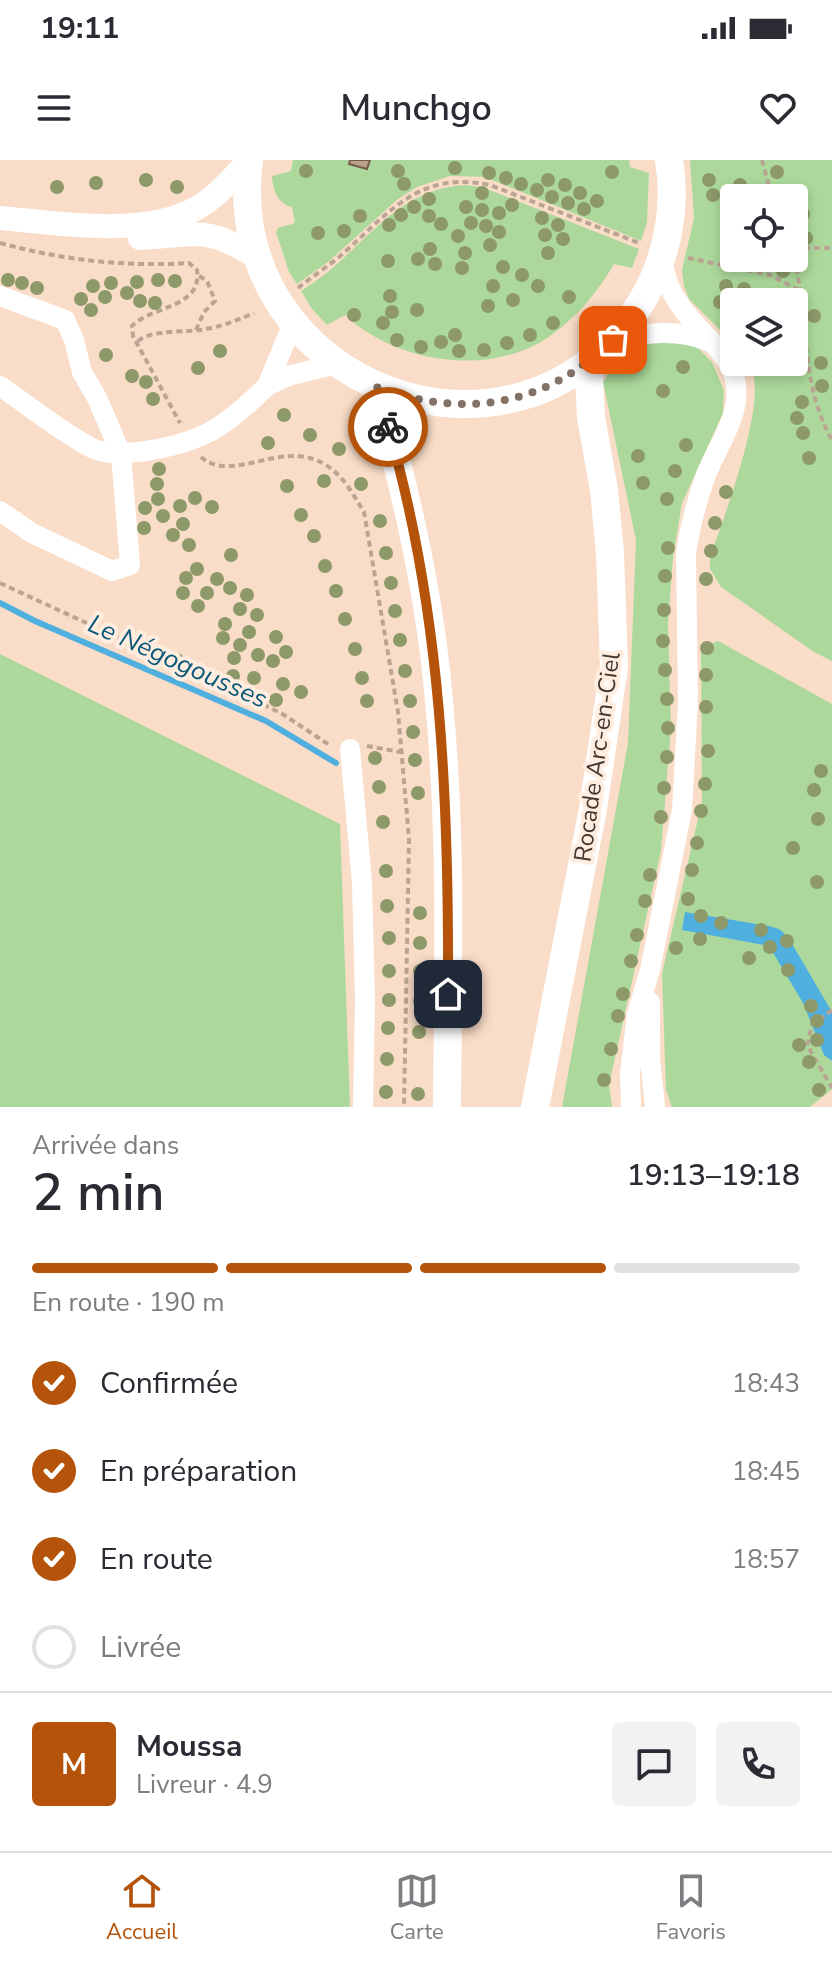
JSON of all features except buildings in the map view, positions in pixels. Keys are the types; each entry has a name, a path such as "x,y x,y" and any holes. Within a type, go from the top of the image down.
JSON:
{"highway":[{"path":"248,161 248,215 258,258 272,292 293,323 336,364 376,387 423,401 448,404 497,402 562,379 602,348 633,316 649,289 663,254 672,203 669,160"},
{"name":"Rocade Arc-en-Ciel","path":"535,1107 587,839 614,667 610,553 604,490 591,417 589,378 602,348"},
{"path":"376,387 407,500 439,698 446,779 447,1107"}],"main road":[{"path":"0,218 124,226 146,223 197,209 248,161"},
{"path":"0,218 57,235 144,238 194,233 212,235 236,244 258,258"}],"street":[{"path":"631,1107 630,1073 637,1014 650,970 682,810 688,701 686,553 689,530 706,475 733,420 737,400 730,367 676,300 668,284 663,254"},
{"path":"0,296 65,320 82,372 121,454 130,565 112,571 32,533 0,511"},
{"path":"267,386 293,323"},
{"path":"602,348 674,331 712,342"},
{"path":"0,386 94,449 121,454 190,442 237,415 267,386 288,376 336,364"},
{"path":"350,749 362,882 363,1107"},
{"path":"650,970 650,1058 655,1107"}],"path":[{"path":"762,160 768,184"},
{"path":"298,288 344,253 390,210 430,186 466,180 490,185 663,254 720,265"},
{"path":"0,243 42,255 104,263 189,263 197,270 195,288 178,304 139,319 132,326 133,336 197,454 207,462 220,466 244,465 283,454 318,461 334,471 351,490 364,512 398,712 409,839 404,1107"},
{"path":"808,248 832,248"},
{"path":"755,272 770,275 795,288"},
{"path":"196,331 204,312 215,301 207,281 198,275"},
{"path":"138,341 145,335 227,325 254,313"},
{"path":"808,370 817,408 832,440"},
{"path":"0,583 281,713 329,746 350,749 365,746 400,752"},
{"path":"832,1010 812,1025 807,1045 832,1088"}],"green space":[{"path":"293,160 629,160 630,167 649,173 647,222 641,241 485,177 450,176 417,187 398,199 328,262 297,284 289,272 276,232 278,228 295,223 292,207 277,196 272,176 291,171"},
{"path":"690,160 832,160 832,661 814,652 721,587 710,569 710,558 750,428 753,376 808,376 808,288 720,288 720,330 689,299 682,270 694,218"},
{"path":"465,185 482,187 639,249 632,268 614,264 586,304 560,329 526,349 500,357 444,359 416,354 366,331 345,315 327,325 312,309 301,291 332,269 379,225 409,202 426,194"},
{"path":"667,336 695,345 712,362 724,391 723,413 682,503 673,558 668,624 671,728 661,851 609,1085 612,1107 562,1107 628,743 636,540 603,382 625,350"},
{"path":"718,641 832,704 832,1089 810,1107 672,1107 666,1090 662,973 702,802 701,648"},
{"path":"0,654 340,824 350,1107 0,1107"}],"water":[{"path":"685,912 769,926 779,929 788,937 832,1012 832,1061 824,1055 803,1003 769,946 682,930"}],"waterway":[{"name":"Le Négogousses","path":"0,603 266,721 336,763"}],"way so far":[{"path":"388,427 376,387 423,401 448,404 497,402 562,379 613,340"}],"route":[{"path":"388,427 407,500 439,698 446,779 448,994"}]}
